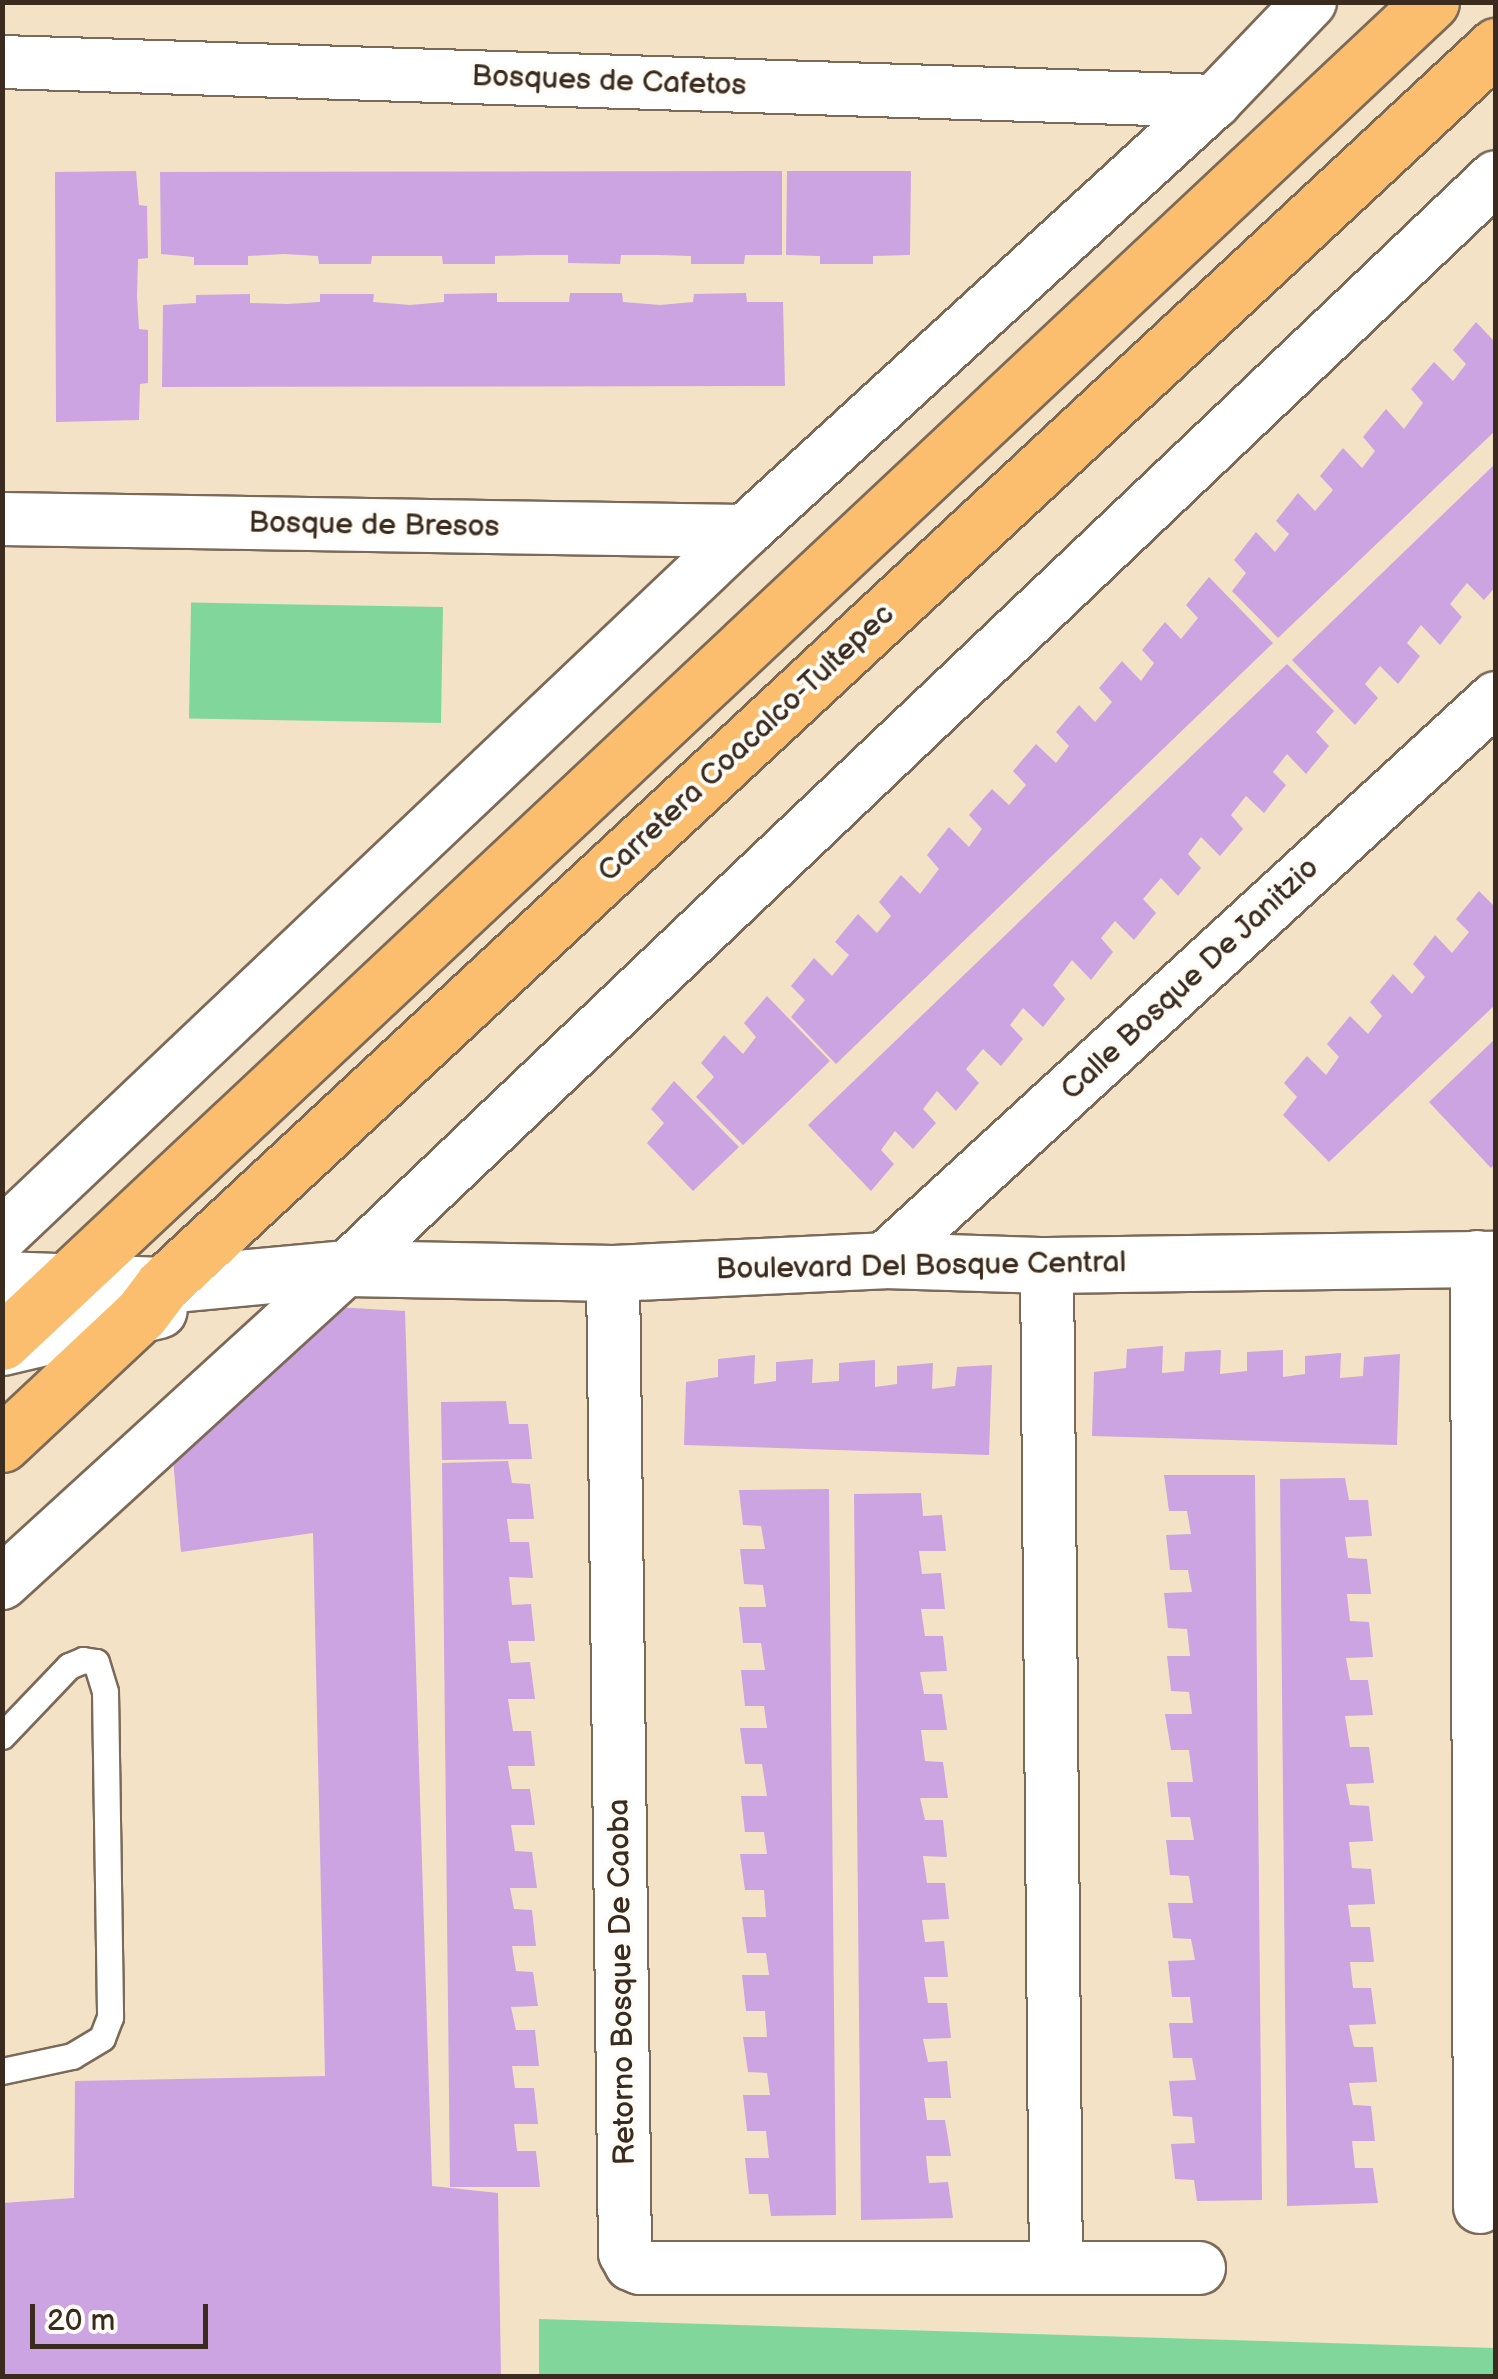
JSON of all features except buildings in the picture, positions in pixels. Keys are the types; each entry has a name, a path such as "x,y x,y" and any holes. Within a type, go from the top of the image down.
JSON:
{"main road":[{"path":"2,1344 1431,2"},
{"name":"Carretera Coacalco-Tultepec","path":"2,1444 1496,46"}],"street":[{"path":"2,1235 745,531 1215,100 1310,2"},
{"name":"Bosques de Cafetos","path":"2,62 1215,100"},
{"path":"2,1583 347,1268 1496,178"},
{"name":"Bosque de Bresos","path":"2,520 745,531"},
{"name":"Calle Bosque De Janitzio","path":"884,1260 1496,698"},
{"path":"1480,2207 1486,1258"},
{"name":"Boulevard Del Bosque Central","path":"2,1344 152,1300 347,1268 613,1273 884,1260 1046,1265 1486,1258"},
{"path":"1046,1265 1056,2267"},
{"name":"Retorno Bosque De Caoba","path":"613,1273 626,2252 631,2264 640,2268 1200,2268"},
{"name":"Boulevard Del Bosque Central","path":"2,1280 67,1282 152,1300"}],"lane":[{"path":"2,1736 69,1666 83,1660 96,1662 104,1692 110,2017 102,2038 72,2056 2,2071"}],"green space":[{"path":"191,603 443,607 441,723 189,719"},
{"path":"539,2319 1495,2348 1495,2376 539,2376"}]}
